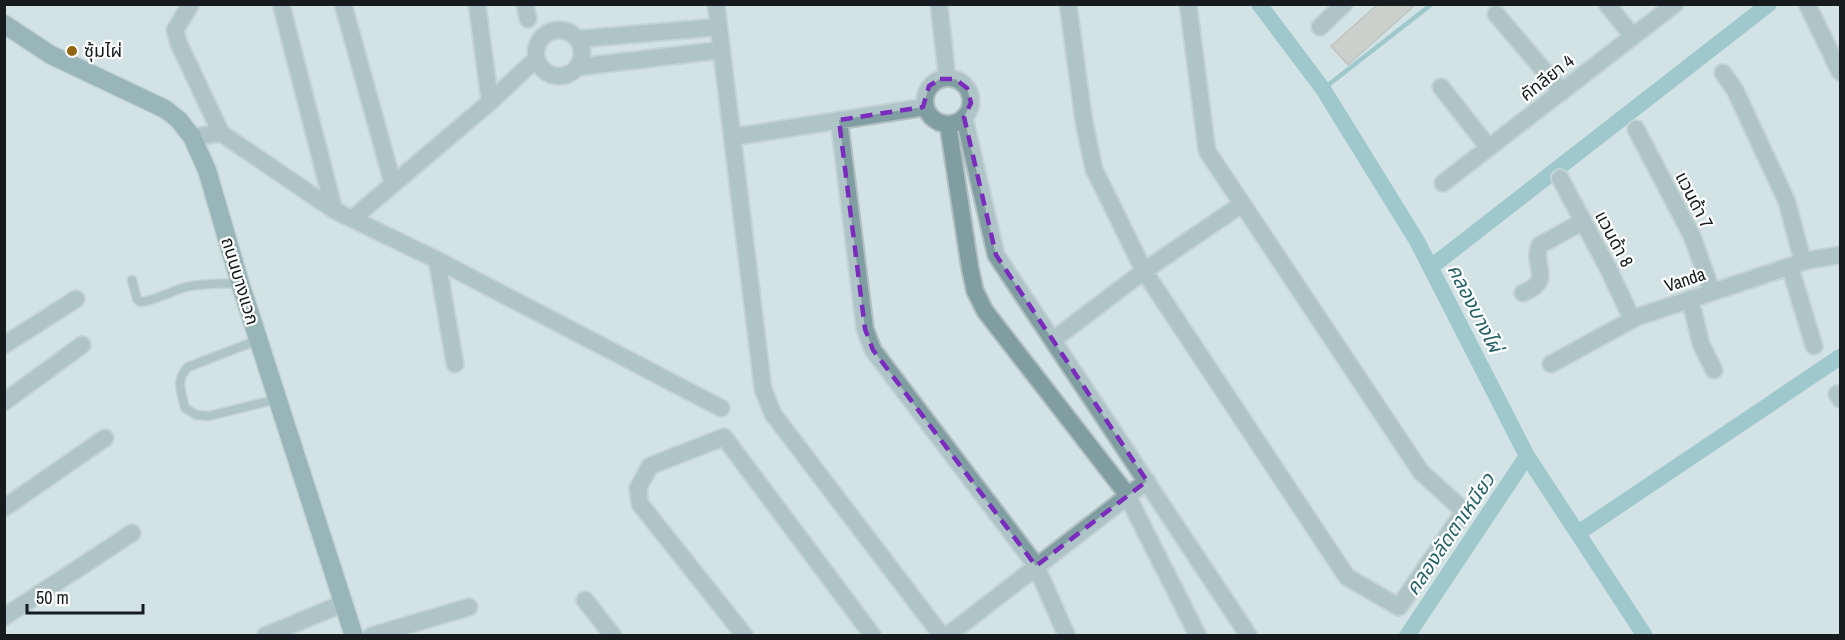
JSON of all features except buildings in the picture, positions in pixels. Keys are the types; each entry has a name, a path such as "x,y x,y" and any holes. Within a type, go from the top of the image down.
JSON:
{"main road":[{"name":"ถนนบางแวก","path":"7,30 51,55 165,109 179,120 192,137 207,170 240,283 354,636"}],"street":[{"path":"191,4 175,30 179,44 221,133 334,210 437,260 721,408"},
{"path":"281,4 334,210"},
{"path":"343,4 393,184"},
{"path":"477,4 490,102"},
{"path":"716,4 763,389 773,414 942,636"},
{"path":"939,4 947,77"},
{"path":"1068,4 1084,122 1094,168 1144,271 1347,577 1399,607 1464,511 1421,472 1207,151 1188,4"},
{"path":"1320,27 1344,4"},
{"path":"1607,4 1633,36"},
{"name":"คัทลียา 4","path":"1443,183 1674,4"},
{"path":"1807,4 1840,72"},
{"path":"1496,14 1562,92"},
{"path":"578,39 718,27"},
{"path":"564,30 578,39 583,53 578,67 573,72 559,77 545,72 536,59 537,44 548,32 564,30"},
{"path":"578,67 721,50"},
{"path":"352,219 490,102 536,59"},
{"path":"1723,73 1735,90 1787,202 1796,265 1814,346"},
{"path":"947,77 962,82 967,88 971,103 960,121 948,124 933,119 925,106 929,87 934,82 947,77"},
{"path":"1441,87 1489,148"},
{"path":"732,137 925,106"},
{"path":"964,117 996,255 1249,636"},
{"path":"839,120 864,329 873,350 1036,566 1067,636"},
{"path":"948,124 975,291 985,311 1127,496 1198,636"},
{"name":"แวนด้า 7","path":"1636,129 1692,236 1712,292"},
{"path":"192,137 221,133"},
{"name":"แวนด้า 8","path":"1560,178 1609,270 1632,319"},
{"path":"1053,340 1144,271 1242,204"},
{"path":"1523,293 1536,288 1541,278 1538,253 1540,245 1582,222"},
{"name":"Vanda","path":"1551,364 1632,319 1796,265 1840,255"},
{"path":"437,260 455,364"},
{"path":"4,345 76,299"},
{"path":"1690,299 1701,344 1714,370"},
{"path":"4,402 82,345"},
{"path":"746,636 640,504 638,488 650,466 724,437 873,636"},
{"path":"4,508 105,438"},
{"path":"947,636 1147,481"},
{"path":"4,617 132,533"},
{"path":"585,600 613,636"},
{"path":"265,636 344,603"},
{"path":"371,636 469,607"}],"lane":[{"path":"132,280 140,302 190,286 240,283"},
{"path":"258,340 188,367 181,374 179,382 185,408 196,415 209,416 278,399"}],"highlighted area":[{"path":"940,79 955,79 967,88 971,103 964,117 996,255 1147,481 1036,566 873,350 865,329 839,120 923,107 929,86"}],"waterway":[{"name":"คลองบางไผ่","path":"1259,4 1323,89 1417,241 1527,456 1645,636"},
{"path":"1323,89 1432,4"},
{"path":"1431,267 1769,4"},
{"path":"1578,533 1840,357"},
{"name":"คลองลัดตาเหนียว","path":"1407,636 1527,456"}],"place":[{"name":"ซุ้มไผ่","path":"72,51"}]}
